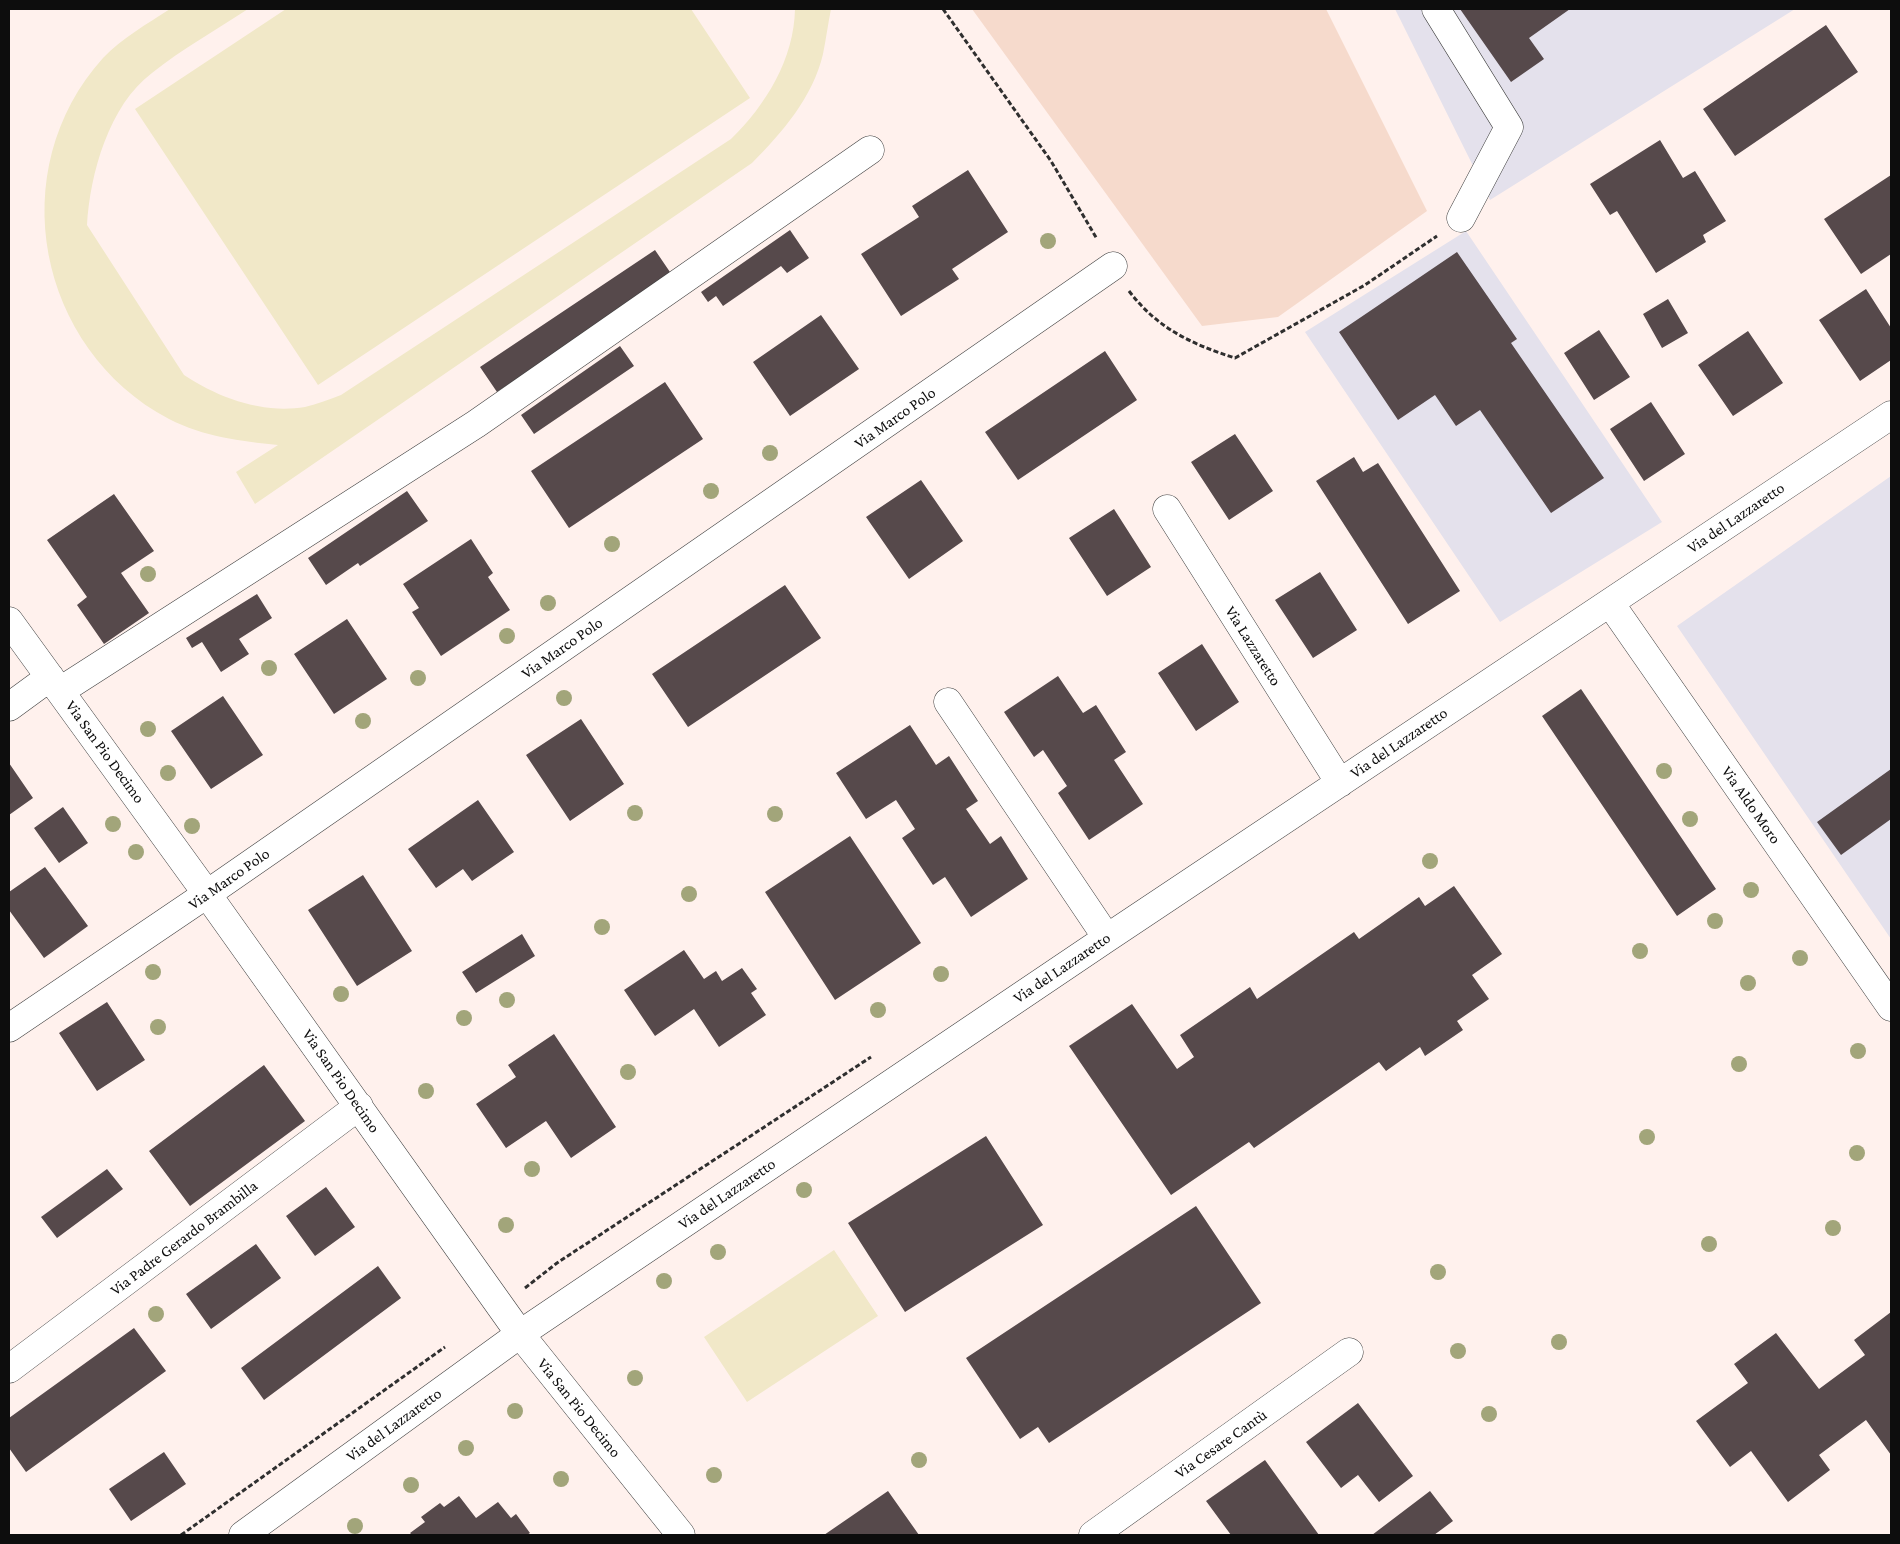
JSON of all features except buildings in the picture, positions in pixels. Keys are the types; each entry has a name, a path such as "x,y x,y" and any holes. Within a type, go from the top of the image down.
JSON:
{"street":[{"path":"1436,9 1509,127 1461,218"},
{"path":"9,707 55,684 476,424 870,150"},
{"name":"Via Marco Polo","path":"9,1028 207,894 1113,266"},
{"name":"Via del Lazzaretto","path":"244,1535 520,1334 1107,938 1891,415"},
{"name":"Via Lazzaretto","path":"1167,509 1340,783"},
{"name":"Via Aldo Moro","path":"1610,602 1891,1007"},
{"name":"Via San Pio Decimo","path":"9,622 207,894 520,1334 681,1535"},
{"path":"948,702 1107,938"},
{"name":"Via Padre Gerardo Brambilla","path":"9,1369 359,1106"},
{"name":"Via Cesare Cantù","path":"1093,1535 1349,1352"}],"path":[{"path":"943,9 1051,162 1130,293 1160,325 1202,348 1235,358 1365,285 1420,249 1461,218"}],"shaded area":[{"path":"170,9 248,9 163,64 137,87 124,103 113,122 98,163 92,184 87,225 184,375 226,397 257,406 289,409 305,407 341,395 731,139 756,111 776,80 790,46 795,9 831,9 823,54 812,85 785,127 752,163 255,504 236,472 278,445 236,440 195,430 169,419 124,388 89,349 63,304 49,254 45,203 52,152 71,103 110,51"},
{"path":"286,9 691,9 750,98 318,385 135,109"},
{"path":"972,9 1326,9 1427,211 1278,317 1202,326"},
{"path":"1395,9 1795,9 1490,200"},
{"path":"1466,231 1662,522 1500,622 1305,332"},
{"path":"1891,476 1891,939 1677,626"},
{"path":"834,1250 878,1316 747,1402 704,1337"}]}
